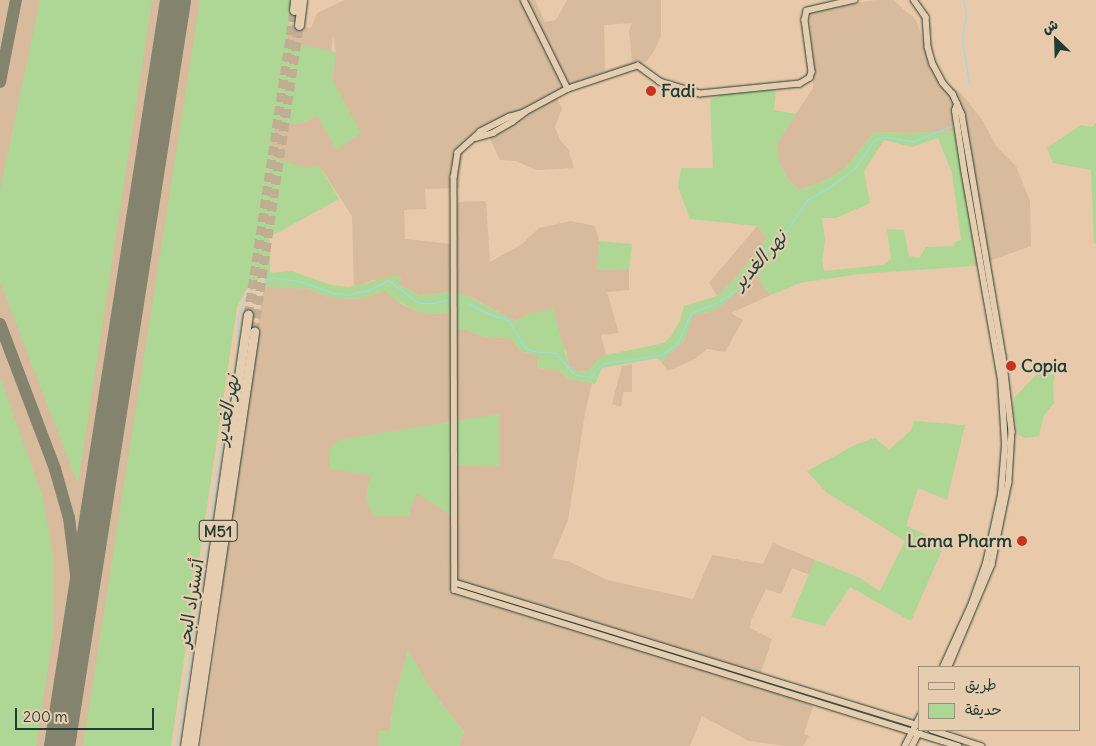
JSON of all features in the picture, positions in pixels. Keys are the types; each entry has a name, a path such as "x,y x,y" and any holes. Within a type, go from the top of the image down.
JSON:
{"highway":[{"path":"294,10 295,0"},
{"path":"299,25 302,0"},
{"name":"أتستراد البحر","path":"185,746 248,316"},
{"name":"أتستراد البحر","path":"193,746 254,331"}],"street":[{"path":"524,0 568,89"},
{"path":"455,586 454,177 458,153 465,144 476,138 493,133 524,113 568,89 638,66 660,82 687,92 700,94 800,84 810,78 812,72 806,14 811,9 855,0"},
{"path":"914,0 926,17 927,44 933,64 943,83 953,94 962,114 996,309 1009,395 1012,431 1009,482 992,565 949,666"},
{"path":"943,666 972,603 986,563 1001,495 1005,444 1001,380 964,170 955,111 957,104"},
{"path":"455,586 918,728"},
{"path":"455,586 912,731"},
{"path":"905,746 912,731 918,728"},
{"path":"912,746 918,728"},
{"path":"925,731 958,746"},
{"path":"935,731 981,746"}],"shaded area":[{"path":"0,0 292,0 288,24 311,28 317,13 345,0 535,0 545,22 556,20 567,0 661,0 661,35 647,61 556,97 562,108 555,127 560,140 568,149 574,168 536,170 516,161 500,160 488,134 464,147 459,188 425,189 426,209 404,210 405,239 452,244 457,202 486,201 490,262 522,244 539,228 571,221 595,226 599,241 597,270 629,269 629,290 607,292 619,333 601,335 606,355 588,371 578,372 569,365 566,350 529,314 515,321 471,297 452,292 419,295 398,284 373,280 354,287 352,216 319,165 244,260 168,746 0,746","holes":["632,23 629,31 632,61 605,71 604,25","333,36 336,52 332,79 318,115 302,123 276,124 269,157 285,43 331,52"]},
{"path":"876,0 893,0 916,20 933,70 947,85 960,92 983,121 996,146 1016,166 1030,201 1031,246 975,266 957,131 874,132 846,167 828,179 799,190 788,179 779,163 776,144 813,88 810,10"},
{"path":"757,226 767,238 733,281 717,296 709,283"},
{"path":"759,263 761,264 759,281 771,295 731,313 743,320 725,352 707,349 695,359 668,371 661,362 684,341 693,315 710,312 745,285"},
{"path":"290,286 308,289 328,297 350,299 364,298 385,290 401,304 414,310 431,314 449,313 464,329 486,337 511,338 520,351 538,356 537,368 558,370 569,379 592,383 585,413 568,520 552,558 570,562 607,580 693,599 712,555 763,564 773,543 815,560 810,575 792,568 781,594 766,589 751,620 750,628 772,639 758,682 813,706 804,734 809,736 803,746 785,746 749,741 702,716 690,746 459,746 464,732 428,685 408,650 395,696 389,732 379,731 379,746 201,746 221,606 226,532 264,287","holes":["499,414 457,465 416,493 366,496 371,475"]},
{"path":"632,364 632,392 623,392 621,407 612,404 622,366"}],"green space":[{"path":"40,0 152,0 78,484 0,282 0,190"},
{"path":"200,0 293,0 287,42 336,52 332,79 361,133 336,150 318,116 302,123 276,125 270,157 308,168 319,165 339,199 270,237 270,273 292,271 331,285 349,287 399,275 402,279 398,284 419,295 452,292 466,295 515,321 529,314 553,309 569,365 578,372 588,371 597,360 606,355 664,343 671,336 680,321 684,306 717,296 733,281 767,238 757,226 690,219 678,187 681,168 713,168 710,99 729,93 776,89 774,110 796,114 777,144 779,163 788,179 799,190 828,179 846,167 874,132 957,131 975,266 859,274 800,283 771,295 759,281 761,264 759,263 745,285 721,306 710,312 693,315 684,341 661,362 657,358 602,368 595,384 569,379 558,370 537,368 538,356 520,351 511,338 486,337 464,329 451,331 449,313 431,314 414,310 395,300 385,291 364,298 342,299 328,297 308,289 264,287 266,276 259,279 246,290 237,307 171,746 83,746","holes":["938,138 952,173 961,240 955,242 954,246 926,247 919,258 909,256 904,230 887,229 891,259 883,265 824,271 822,260 825,240 822,218 836,218 870,203 864,171 884,140 912,147"]},
{"path":"1096,123 1096,243 1094,244 1091,170 1053,163 1047,148 1081,125 1092,127"},
{"path":"599,241 632,244 629,269 597,270"},
{"path":"1052,366 1055,374 1053,384 1054,403 1044,415 1039,436 1026,438 1018,435 1013,409 1014,398 1038,373"},
{"path":"0,377 43,498 53,557 53,635 36,746 0,746"},
{"path":"499,414 499,466 457,465 457,519 416,493 409,516 374,516 366,496 371,475 330,469 328,450 339,440"},
{"path":"914,421 965,425 947,500 918,488 906,526 945,543 911,621 850,587 824,626 791,617 815,560 860,578 880,591 905,541 826,492 807,471 857,444 875,438 889,450 911,430"},
{"path":"408,650 428,685 464,732 459,746 379,746 379,731 389,732 395,696"}],"waterway":[{"name":"نهر الغدير","path":"963,0 966,12 962,40 969,83"},
{"name":"نهر الغدير","path":"468,303 489,314 508,320 524,347 533,351 556,353 571,371 577,375 591,377 605,363 661,355 677,344 691,313 716,303 739,288 758,259 786,231 807,200 828,188 855,168 874,140 884,137 914,141 954,125"},
{"name":"نهر الغدير","path":"176,746 222,437 238,351 238,318 245,298 256,284 271,277 299,281 334,293 346,295 371,289 388,280 419,303 434,303 449,299"}],"taxiway":[{"path":"0,82 16,0"},
{"path":"0,324 55,469 69,518 77,582 76,635"}],"runway":[{"path":"59,746 175,0"}],"tunnel":[{"path":"248,315 294,10"},
{"path":"254,331 299,25"}],"place":[{"name":"Fadi","path":"651,91"},
{"name":"Copia","path":"1011,366"},
{"name":"Lama Pharm","path":"1022,541"}]}
